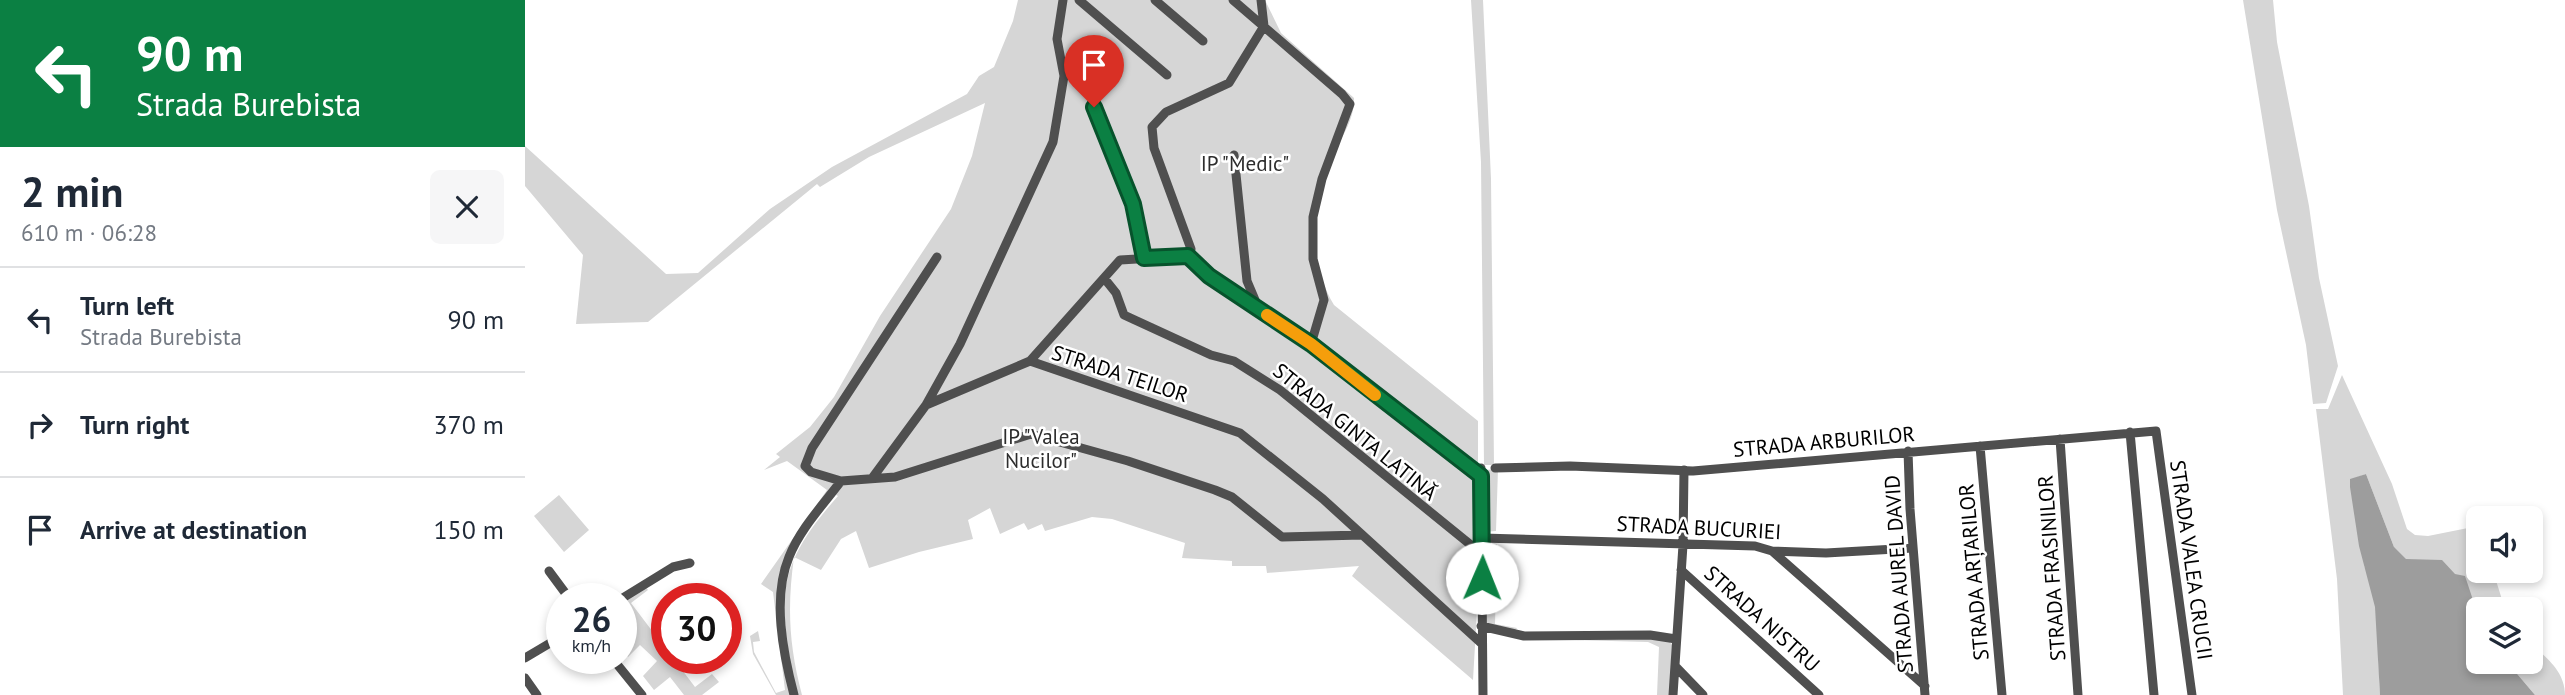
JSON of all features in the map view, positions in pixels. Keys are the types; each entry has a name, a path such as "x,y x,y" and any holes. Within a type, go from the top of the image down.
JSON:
{"street":[{"path":"873,477 926,405 960,344 1053,142 1064,76 1057,39 1063,0"},
{"path":"1079,0 1167,75"},
{"path":"1155,0 1203,41"},
{"path":"1233,0 1350,104 1322,179 1313,217 1313,259 1324,300 1311,344"},
{"path":"1188,256 1191,249 1154,148 1152,127 1166,111 1229,83 1264,26 1261,0"},
{"path":"1094,107 1133,204 1144,258"},
{"path":"1234,155 1249,290 1261,311"},
{"path":"1030,361 1121,260 1144,258 1188,256 1240,298 1311,344 1481,472 1483,695"},
{"path":"937,257 806,458 805,466 811,472 841,481 873,477 884,479 919,471 1014,437 1038,435 1215,490 1232,498 1282,537 1362,535"},
{"name":"STRADA GINTA LATINĂ","path":"1104,278 1116,293 1124,314 1211,355 1234,361 1280,390 1482,554"},
{"path":"1240,298 1249,290"},
{"name":"STRADA TEILOR","path":"926,405 1030,361 1233,429 1299,479 1481,643"},
{"name":"STRADA ARBURILOR","path":"1495,468 1570,466 1684,470 1774,465 2155,431"},
{"name":"STRADA VALEA CRUCII","path":"2155,431 2192,695"},
{"path":"2130,432 2154,695"},
{"name":"STRADA FRASINILOR","path":"2060,439 2078,695"},
{"name":"STRADA ARȚARILOR","path":"1980,446 2002,695"},
{"name":"STRADA AUREL DAVID","path":"1908,451 1925,691"},
{"path":"1673,695 1683,545 1684,470"},
{"path":"794,695 781,617 785,569 806,527 841,481"},
{"name":"STRADA BUCURIEI","path":"1482,538 1755,546 1772,551 1826,553 1913,548"},
{"path":"1772,551 1925,691"},
{"path":"637,589 673,567 690,563"},
{"name":"STRADA NISTRU","path":"1681,569 1819,695"},
{"path":"549,572 557,583"},
{"path":"1481,626 1524,636 1650,635 1676,639"},
{"path":"525,658 546,646"},
{"path":"1675,666 1703,695"},
{"path":"625,674 642,695"},
{"path":"525,678 537,695"}],"green space":[{"path":"1018,0 1265,0 1281,33 1354,98 1350,122 1332,158 1317,214 1316,251 1325,288 1334,305 1478,421 1478,593 1473,680 1352,576 1359,566 1267,573 1266,566 1232,566 1232,561 1182,558 1185,543 1112,519 1092,517 1045,531 1042,524 1028,530 1024,523 1000,534 990,508 968,520 973,539 869,568 856,531 841,539 821,570 795,558 801,545 838,496 829,491 796,538 779,586 790,695 776,695 753,654 750,636 758,631 760,641 753,642 754,652 776,693 785,690 773,592 761,584 827,490 787,461 764,470 780,457 776,454 810,427 834,397 880,316 951,209 972,156 985,103 869,157 820,187 817,184 648,322 576,324 583,255 525,186 525,146 666,274 698,273 770,209 832,167 967,94 979,76 994,67 1013,21"},
{"path":"1471,0 1483,0 1491,179 1494,465 1484,465 1481,162"},
{"path":"2243,0 2273,0 2277,42 2309,206 2319,278 2338,366 2326,403 2313,404 2306,345 2277,210"},
{"path":"2342,375 2392,484 2407,529 2415,535 2428,536 2466,528 2466,583 2497,583 2501,597 2466,597 2466,614 2378,652 2380,695 2343,695 2337,579 2316,409 2328,409","holes":["2366,474 2394,547 2365,568 2350,480"]},
{"path":"1498,469 1496,531 1484,532 1485,470"},
{"path":"559,495 589,530 564,552 534,516"},
{"path":"1484,543 1497,544 1495,624 1517,628 1515,631 1485,623"},
{"path":"793,562 791,626 794,660 802,695 796,695 784,610"},
{"path":"646,587 648,590 637,598 637,593"},
{"path":"637,611 651,629 651,655 640,645 637,648"},
{"path":"1574,638 1649,638 1669,641 1672,645 1670,695 1657,695 1659,647 1648,642"},
{"path":"2543,655 2562,679 2565,695 2535,695 2517,674 2543,674"},
{"path":"651,667 651,674 685,674 695,687 712,674 719,682 702,695 684,695 670,677 654,690 643,676"}],"shaded area":[{"path":"2366,474 2394,547 2406,559 2442,560 2455,574 2465,576 2472,597 2466,597 2466,674 2517,674 2535,695 2380,695 2375,607 2359,546 2350,479"}],"slow traffic":[{"path":"1267,315 1311,344 1375,395"}],"route":[{"path":"1094,107 1133,204 1144,258 1188,256 1209,276 1311,344 1481,476 1482,578"}],"park label":[{"name":"IP \"Medic\"","path":"1245,164"},
{"name":"IP \"Valea Nucilor\"","path":"1041,449"}]}
